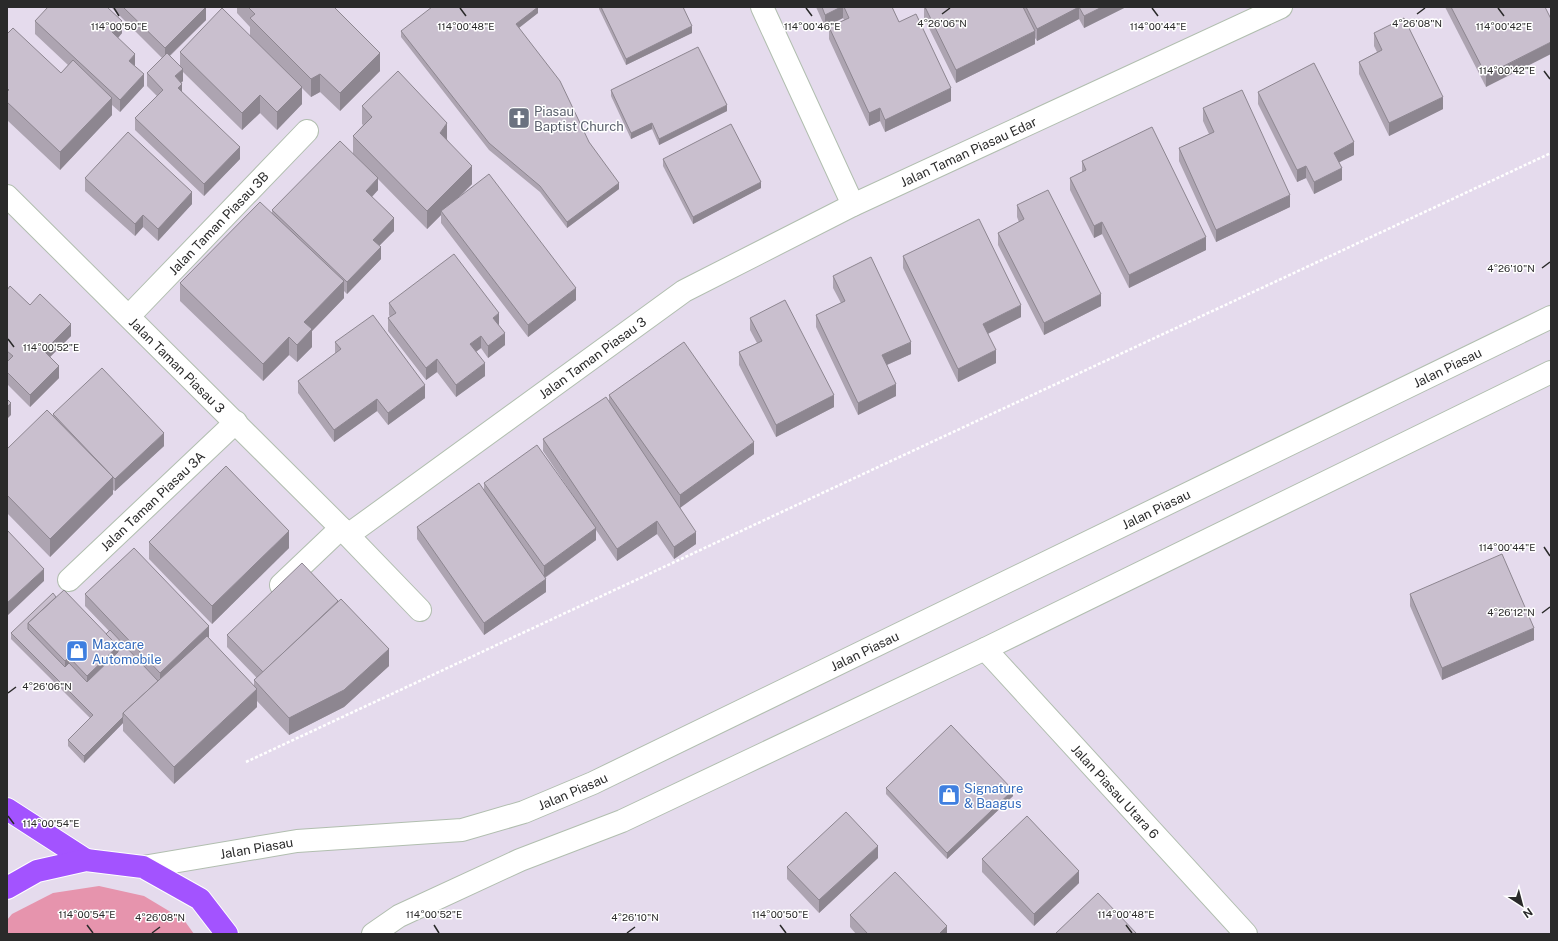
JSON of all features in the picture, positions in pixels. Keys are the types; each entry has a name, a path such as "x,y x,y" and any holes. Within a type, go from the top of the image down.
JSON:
{"highway":[{"path":"7,809 86,860"},
{"path":"7,888 37,871 86,860 143,867 200,899 227,934"}],"street":[{"path":"762,7 853,205"},
{"name":"Jalan Taman Piasau Edar","path":"853,205 1281,7"},
{"name":"Jalan Taman Piasau 3B","path":"129,316 307,131"},
{"name":"Jalan Taman Piasau 3","path":"8,198 236,422 420,610"},
{"name":"Jalan Taman Piasau 3","path":"344,532 684,291 853,205"},
{"name":"Jalan Piasau","path":"143,867 297,841 462,830 524,812 607,776 1551,317"},
{"path":"373,934 399,916 506,866 622,821 985,649 1551,372"},
{"name":"Jalan Taman Piasau 3A","path":"69,580 236,422"},
{"path":"267,600 344,532"},
{"name":"Jalan Piasau Utara 6","path":"985,649 1246,934"}],"path":[{"path":"246,762 1551,153"}],"shaded area":[{"path":"99,886 144,896 184,920 194,934 7,934 7,920 12,914 53,893"}],"building":[{"path":"48,7 107,7 122,21 112,32 135,54 129,61 144,74 120,100 35,21"},
{"path":"123,7 206,7 165,48"},
{"path":"248,7 334,7 380,53 340,93 320,74 311,79 250,18 255,14"},
{"name":"Piasau Baptist Church","path":"432,7 538,7 516,24 560,81 589,142 619,183 567,222 540,186 489,143 401,31"},
{"path":"601,7 683,7 692,26 626,59"},
{"path":"822,7 841,7 825,15"},
{"path":"844,7 892,7 899,22 916,14 951,88 885,120 880,108 869,113 829,27 849,18"},
{"path":"925,7 1023,7 1035,31 956,70"},
{"path":"1026,7 1079,7 1037,29"},
{"path":"1079,7 1102,7 1084,16"},
{"path":"1451,7 1545,7 1551,19 1551,42 1486,75"},
{"path":"222,8 302,87 277,112 260,95 242,113 180,52"},
{"path":"1404,18 1443,97 1389,123 1359,62 1382,50 1374,33"},
{"path":"13,28 61,73 73,60 112,98 60,152 7,102 7,91 9,90 7,88 7,34"},
{"path":"698,47 727,105 659,139 652,123 631,133 611,90"},
{"path":"167,53 183,69 175,76 182,84 178,88 240,147 204,184 135,118 163,90 147,73"},
{"path":"1314,63 1354,142 1334,153 1342,168 1314,182 1306,166 1297,170 1258,92"},
{"path":"398,71 447,123 440,133 472,166 427,211 353,136 372,117 362,106"},
{"path":"1242,90 1290,195 1216,230 1179,148 1214,132 1203,108"},
{"path":"731,124 761,182 693,217 663,159"},
{"path":"1152,127 1206,237 1129,275 1102,222 1094,226 1070,178 1086,170 1082,161"},
{"path":"128,132 192,192 158,229 143,215 135,224 85,178"},
{"path":"340,141 378,178 366,191 394,218 373,240 381,247 347,282 272,210"},
{"path":"489,174 576,288 528,325 441,211"},
{"path":"1048,190 1101,294 1044,323 998,233 1024,219 1017,205"},
{"path":"260,202 344,281 304,322 312,329 297,345 289,337 263,364 180,283"},
{"path":"979,219 1021,305 983,324 996,350 958,369 903,256"},
{"path":"454,254 499,313 493,318 505,333 488,346 481,336 470,344 485,363 456,385 437,359 426,368 388,318 396,313 389,303"},
{"path":"871,257 911,342 882,355 896,384 858,403 816,315 845,301 833,276"},
{"path":"10,286 30,305 40,294 71,324 44,351 59,366 30,395 7,372 7,362 13,356 7,351 7,290"},
{"path":"785,300 834,395 776,425 739,352 762,341 750,318"},
{"path":"373,315 425,385 388,413 377,399 334,430 298,381 341,349 335,342"},
{"path":"684,342 754,442 680,495 609,395"},
{"path":"102,368 164,433 115,479 53,414"},
{"path":"606,397 696,532 674,547 657,521 617,549 543,439"},
{"path":"7,399 11,403 7,407"},
{"path":"47,410 113,477 50,539 7,495 7,449"},
{"path":"537,445 596,528 544,566 484,483"},
{"path":"226,466 289,531 212,606 149,542"},
{"path":"479,483 546,579 484,623 417,527"},
{"path":"7,530 44,569 7,603"},
{"path":"134,548 209,626 160,673 85,594"},
{"path":"1502,554 1534,628 1442,668 1410,594"},
{"path":"302,563 338,601 263,672 227,635"},
{"name":"Maxcare Automobile","path":"64,590 118,646 87,676 69,657 65,661 28,623"},
{"path":"53,593 56,597 28,623 28,629 65,667 69,663 87,682 118,652 118,646 106,634 110,630 158,681 123,713 123,717 84,756 68,740 93,715 11,633"},
{"path":"341,599 389,649 344,690 289,718 254,680"},
{"path":"207,636 257,689 174,767 123,713"},
{"name":"Signature & Baagus","path":"951,725 1013,790 947,853 886,788"},
{"path":"846,812 878,846 819,900 787,867"},
{"path":"1027,816 1079,871 1034,914 982,859"},
{"path":"895,872 947,926 939,934 868,934 850,915"},
{"path":"1098,893 1137,934 1055,934"}],"place":[{"name":"Piasau Baptist Church","path":"519,118"},
{"name":"Maxcare Automobile","path":"77,651"},
{"name":"Signature & Baagus","path":"949,795"}]}
